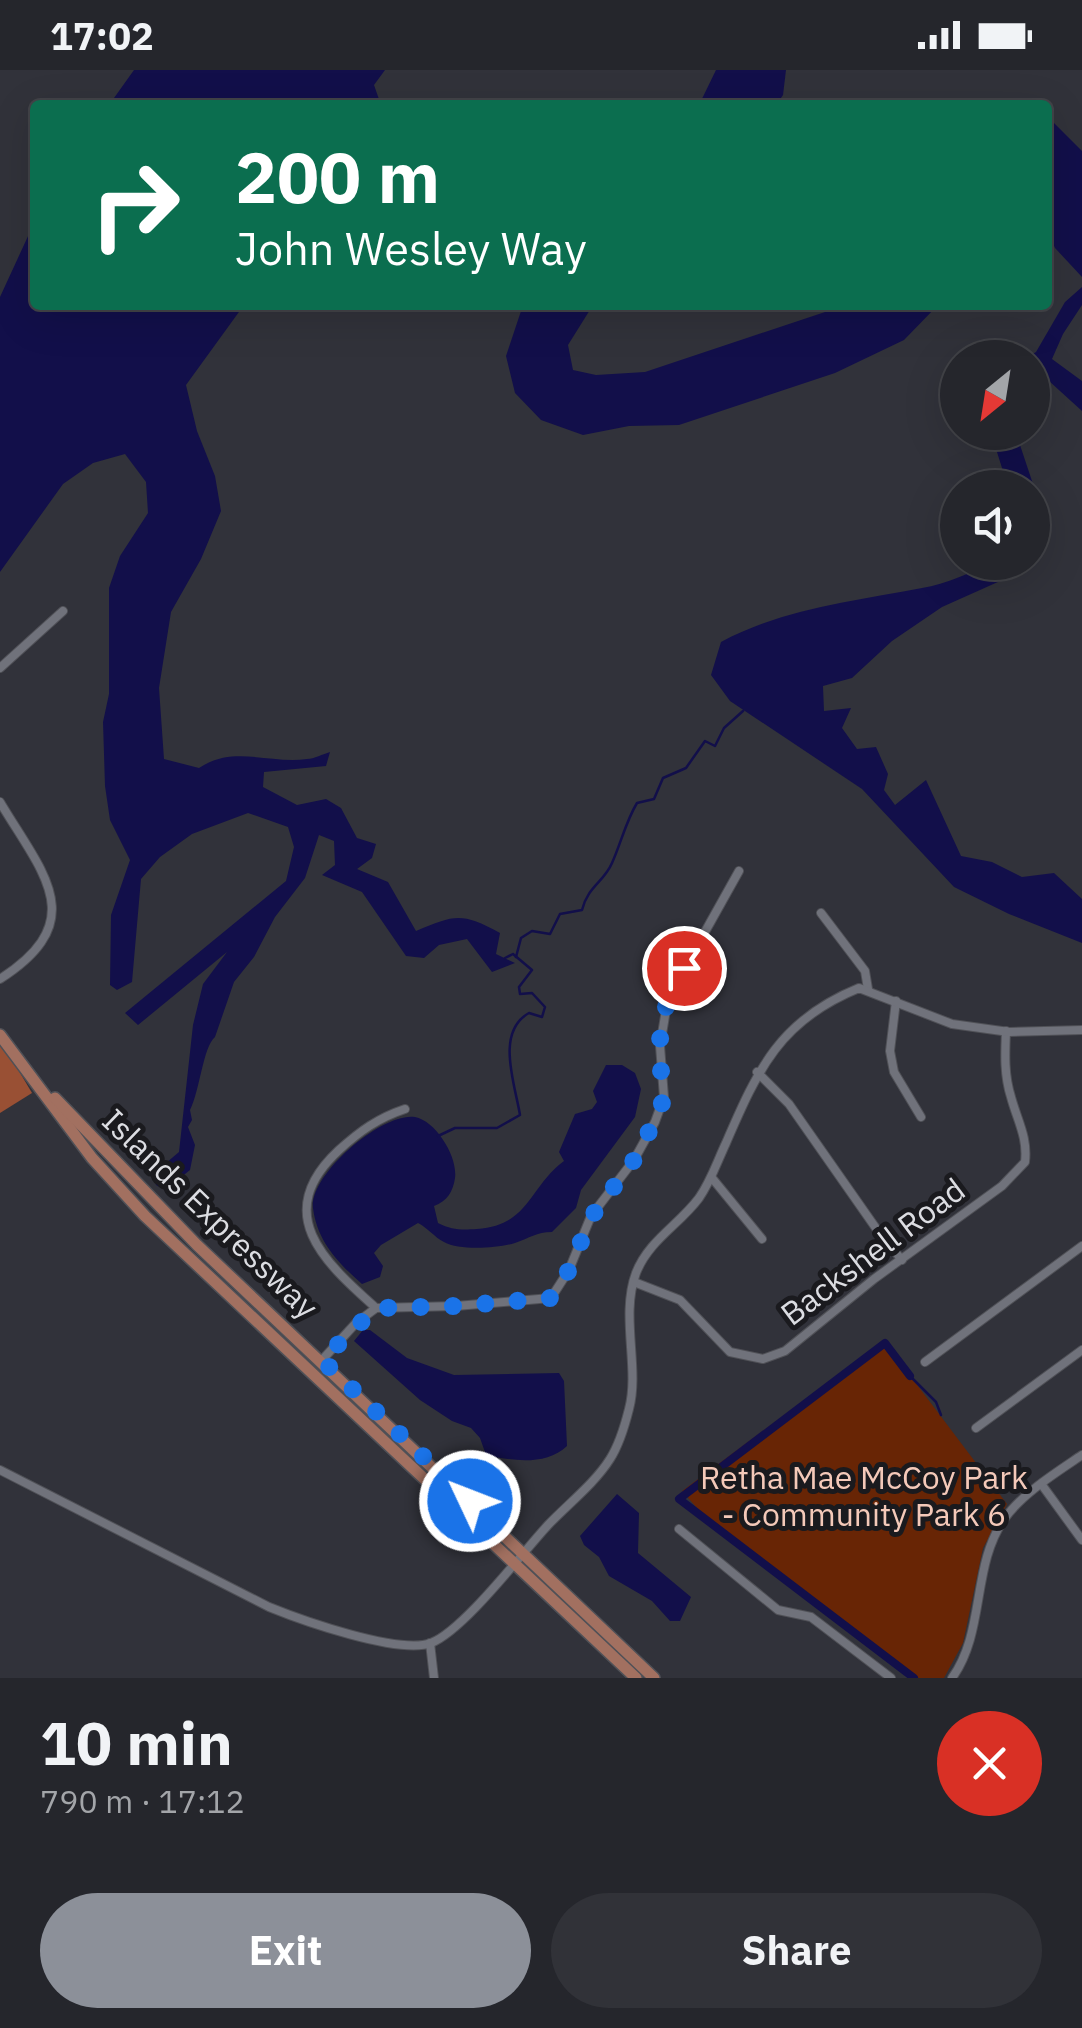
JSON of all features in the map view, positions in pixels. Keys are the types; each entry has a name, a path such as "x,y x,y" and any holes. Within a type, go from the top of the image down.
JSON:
{"main road":[{"name":"Islands Expressway","path":"0,1035 92,1158 145,1216 636,1678"},
{"name":"Islands Expressway","path":"34,1078 197,1246 322,1360 654,1678"}],"street":[{"path":"0,668 63,611"},
{"path":"0,802 51,891 54,912 40,943 0,979"},
{"path":"322,1360 376,1308 551,1298 569,1270 592,1216 634,1160 662,1107 660,1036 668,998 739,870"},
{"path":"821,912 864,970 868,988"},
{"path":"0,1470 269,1607 311,1624 384,1641 430,1643 450,1630 517,1565 614,1454 631,1404 630,1311 634,1282 653,1244 694,1203 712,1178 757,1072 790,1032 813,1012 859,988 868,988 952,1024 1006,1031 1082,1030"},
{"path":"896,1001 890,1051 920,1118"},
{"name":"Backshell Road","path":"634,1282 680,1300 730,1352 763,1359 785,1351 808,1329 1002,1186 1025,1162 1024,1132 1012,1101 1004,1061 1006,1031"},
{"path":"757,1072 789,1104 902,1260"},
{"path":"376,1308 330,1267 320,1252 309,1223 306,1197 314,1178 364,1127 405,1109"},
{"path":"712,1178 762,1239"},
{"path":"925,1362 1082,1246"},
{"path":"976,1428 1082,1350"},
{"path":"952,1678 973,1634 989,1551 1003,1520 1018,1503 1082,1455"},
{"path":"1042,1485 1082,1540"},
{"path":"679,1529 778,1610 811,1617 891,1678"},
{"path":"430,1643 434,1678"}],"green space":[{"name":"Retha Mae McCoy Park - Community Park 6","path":"884,1341 1007,1504 983,1548 963,1643 944,1678 912,1678 697,1508 682,1491"}],"shaded area":[{"path":"134,70 385,70 374,85 379,100 113,100"},
{"path":"716,70 786,70 780,100 701,100"},
{"path":"1052,122 1082,151 1082,277 1055,248"},
{"path":"30,232 30,310 240,310 186,385 197,431 215,476 221,511 201,559 171,612 159,688 164,759 199,768 238,756 293,760 330,752 326,766 264,772 263,787 297,805 326,799 341,808 357,838 376,844 372,858 357,869 388,882 416,931 449,919 467,919 500,933 496,954 515,963 492,972 467,939 439,945 424,958 406,956 362,892 322,875 335,865 334,841 319,835 305,878 234,982 207,1050 190,1110 192,1120 188,1127 195,1145 190,1170 165,1190 156,1185 153,1174 179,1152 193,1025 203,984 227,952 138,1025 125,1013 286,881 294,847 288,827 248,813 192,834 160,857 141,879 132,982 117,990 110,985 111,915 130,860 110,820 105,786 103,722 109,694 109,588 120,556 148,513 146,482 125,454 93,463 63,484 0,572 0,297"},
{"path":"1082,287 1082,305 1052,359 1082,381 1082,411 1050,382 1050,340 1043,340 1065,302"},
{"path":"521,310 590,310 568,345 573,370 596,375 645,372 831,310 933,310 904,340 835,373 679,425 629,426 583,435 541,420 515,393 506,356"},
{"path":"996,450 1022,450 1028,470 1003,470"},
{"path":"951,580 1002,580 942,607 892,641 852,678 823,686 824,711 851,708 842,728 857,749 876,747 888,774 884,790 895,805 926,780 961,856 992,862 1022,877 1054,873 1082,899 1082,943 954,887 862,789 730,701 711,675 721,642 769,621"},
{"path":"0,1039 32,1093 0,1113"},
{"path":"606,1065 622,1065 635,1073 641,1089 635,1117 581,1190 576,1208 552,1232 508,1245 469,1248 444,1242 418,1223 381,1245 374,1253 383,1266 380,1277 362,1284 330,1250 315,1220 315,1194 335,1163 367,1135 401,1118 415,1117 431,1125 449,1151 455,1170 451,1192 434,1206 438,1223 461,1229 494,1226 518,1213 564,1161 559,1152 575,1114 592,1109 597,1102 593,1091"},
{"path":"363,1330 370,1330 407,1358 454,1375 559,1373 564,1381 567,1446 539,1459 486,1455 480,1438 471,1428 452,1421 420,1400 354,1341"},
{"path":"617,1494 639,1513 638,1553 691,1597 680,1621 670,1621 652,1601 609,1576 599,1557 584,1545 580,1536"}],"waterway":[{"path":"516,957 521,938 532,931 550,934 560,914 582,910 588,895 612,863 637,803 654,799 663,778 686,768 705,741 715,746 724,728 743,711"},
{"path":"438,1136 455,1128 497,1128 520,1115 510,1045 519,1022 529,1013 542,1017 545,1007 532,993 520,994 519,987 532,970 513,954 505,958"},
{"path":"910,1376 885,1343 679,1499 914,1678"},
{"path":"910,1376 936,1402 941,1415"}],"route":[{"path":"470,1501 322,1360 356,1323 376,1308 551,1298 569,1270 592,1216 634,1160 662,1107 660,1033 665,1006 684,968"}]}
